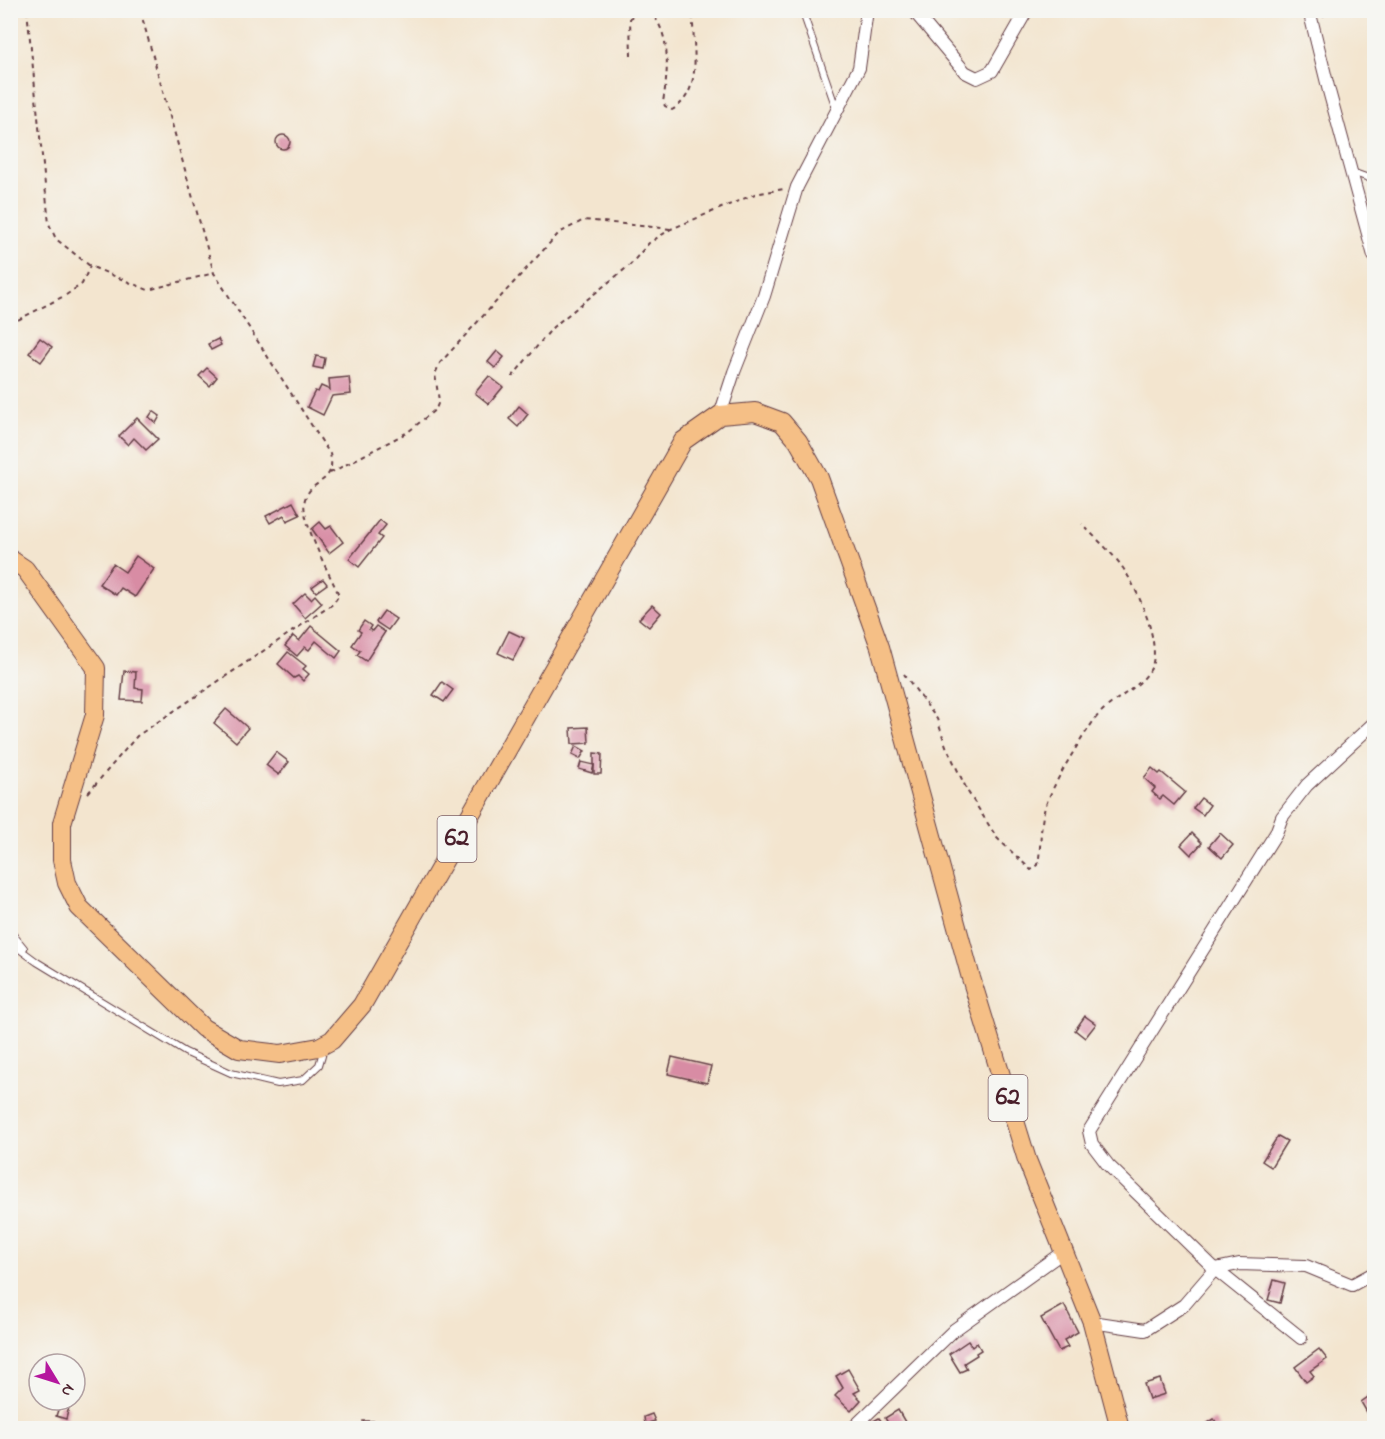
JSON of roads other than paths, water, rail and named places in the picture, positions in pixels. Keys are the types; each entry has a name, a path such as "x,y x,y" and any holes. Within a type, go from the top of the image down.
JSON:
{"main road":[{"name":"62","path":"10,559 25,569 96,668 95,715 62,823 62,860 67,883 79,907 203,1028 239,1049 280,1054 319,1047 332,1040 362,1005 683,441 720,415 754,412 782,422 798,441 819,478 883,659 971,978 1027,1160 1092,1322 1120,1428"}],"street":[{"path":"720,415 764,296 797,187 836,108 859,68 867,10"},
{"path":"913,10 965,72 977,78 992,71 1027,10"},
{"path":"1309,10 1374,256"},
{"path":"1301,1338 1215,1269 1108,1165 1092,1144 1089,1131 1276,833 1282,817 1307,786 1374,723"},
{"path":"854,1428 954,1330 1063,1252"},
{"path":"1092,1322 1145,1330 1184,1305 1215,1269 1239,1264 1306,1266 1352,1285 1374,1273"}],"lane":[{"path":"802,10 836,108"},
{"path":"1351,172 1374,180"},
{"path":"10,931 37,962"},
{"path":"10,942 37,962 185,1052 231,1073 278,1084 303,1080 319,1065 322,1055 319,1047"}]}
